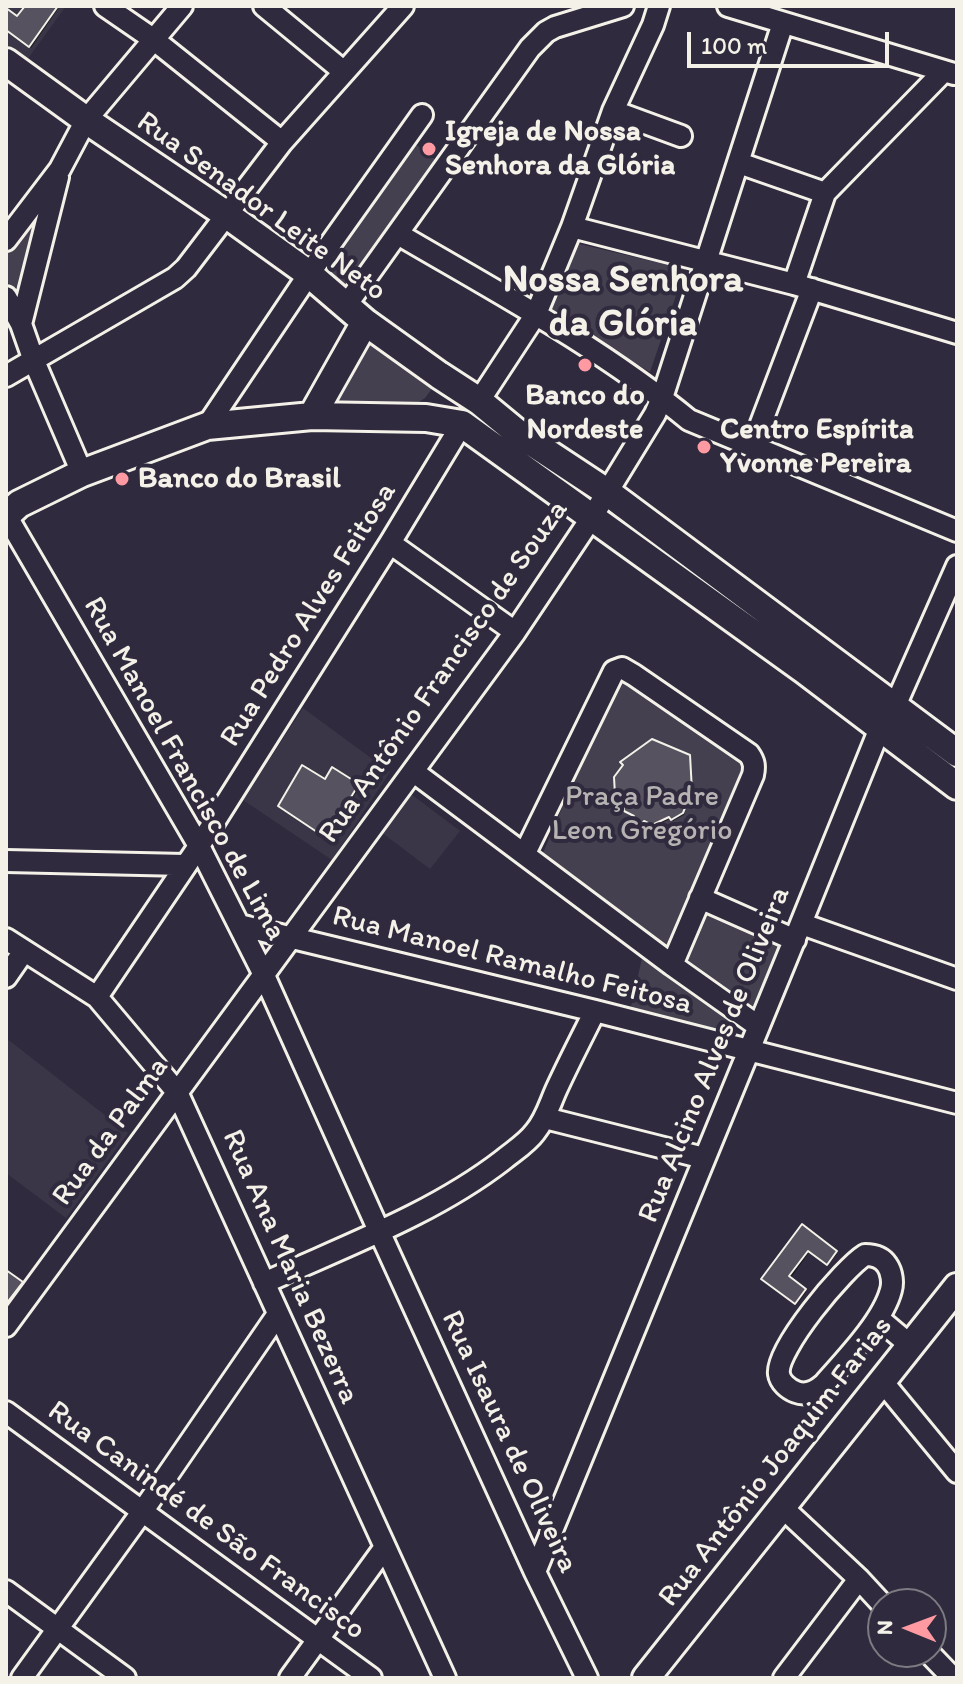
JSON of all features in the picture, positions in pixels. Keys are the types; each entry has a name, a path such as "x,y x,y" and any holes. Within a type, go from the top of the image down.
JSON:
{"main road":[{"name":"Rua Senador Leite Neto","path":"6,62 227,215 309,274 355,314 479,401 519,434 607,492 709,567 812,660"},
{"path":"312,416 355,314"},
{"path":"426,418 436,399 439,375"},
{"path":"9,512 82,473 207,426 312,416 426,418 462,424 693,590 812,660 888,717 957,786"},
{"path":"888,717 957,753"},
{"name":"Rua Antônio Joaquim Farias","path":"646,1678 957,1287"}],"street":[{"path":"105,6 153,39 282,142"},
{"path":"6,240 60,169 86,120 182,6"},
{"path":"264,6 343,71"},
{"path":"6,376 175,278 186,268 282,142 403,6"},
{"path":"355,314 398,234 521,59 555,27 623,6"},
{"path":"479,401 536,314 572,227 613,111 659,6"},
{"path":"728,6 950,73 825,193 803,286 752,447"},
{"name":"Rua Antônio Francisco de Souza","path":"263,973 515,632 592,517 655,414 783,23"},
{"path":"613,111 681,136"},
{"path":"207,426 309,274 422,115"},
{"path":"739,163 825,193"},
{"path":"21,324 60,169"},
{"path":"572,227 803,286 957,333"},
{"path":"398,234 536,314 662,398 689,420 957,531"},
{"path":"6,297 21,324 82,473"},
{"name":"Rua Pedro Alves Feitosa","path":"97,997 199,846 462,424"},
{"name":"Rua Manoel Francisco de Lima","path":"9,512 199,846 263,973 379,1231"},
{"path":"390,543 515,632"},
{"name":"Rua Alcino Alves de Oliveira","path":"535,1572 758,1026 888,717 957,566"},
{"path":"693,590 709,567"},
{"path":"525,853 614,671 622,668 749,754 755,767 753,775 672,965"},
{"path":"414,772 758,1026"},
{"path":"6,861 185,865"},
{"path":"700,898 798,932 957,979"},
{"name":"Rua Manoel Ramalho Feitosa","path":"239,925 957,1103"},
{"name":"Rua Ana Maria Bezerra","path":"6,939 97,997 177,1092 445,1678"},
{"path":"6,977 24,951"},
{"name":"Rua da Palma","path":"6,1326 263,973"},
{"path":"264,1283 379,1231 475,1181 524,1144 545,1118 595,1011"},
{"path":"545,1118 704,1158"},
{"name":"Rua Isaura de Oliveira","path":"379,1231 535,1572 587,1678"},
{"path":"865,1255 884,1261 892,1280 892,1290 878,1318 819,1389 808,1393 796,1392 782,1382 780,1363 804,1323 833,1287 865,1255"},
{"path":"22,1678 142,1512 278,1314"},
{"path":"878,1318 910,1345"},
{"path":"882,1381 957,1472"},
{"name":"Rua Canindé de São Francisco","path":"6,1412 371,1678"},
{"path":"782,1507 867,1588"},
{"path":"290,1678 385,1547"},
{"path":"796,1673 859,1579"},
{"path":"6,1591 125,1678"}],"shaded area":[{"path":"6,6 66,6 27,60 6,45"},
{"path":"303,708 390,772 332,860 243,800"},
{"path":"411,794 460,831 430,869 381,832"},
{"path":"6,1038 128,1133 66,1218 6,1173"}],"green space":[{"path":"414,143 436,160 345,291 323,274"},
{"path":"38,214 22,285 14,288 6,281 6,255"},
{"path":"575,243 685,269 650,372 548,311"},
{"path":"368,339 429,382 431,390 425,398 419,402 329,405"},
{"name":"Praça Padre Leon Gregório","path":"623,674 744,767 668,951 543,853 618,676"},
{"path":"707,907 785,942 755,1018 685,965"},
{"path":"643,954 728,1018 728,1029 722,1032 630,1011"}],"building":[{"path":"25,6 58,6 29,47 6,30 6,8 17,16"},
{"path":"652,739 690,755 692,791 683,813 652,825 644,821 639,829 629,824 634,816 624,811 622,794 615,795 614,777 623,765 620,762"},
{"path":"302,765 325,779 332,767 359,784 326,838 278,806"},
{"path":"802,1224 837,1251 827,1265 808,1251 789,1276 806,1289 795,1304 761,1279"},
{"path":"6,1270 23,1282 6,1304"}],"place":[{"name":"Igreja de Nossa Senhora da Glória","path":"429,149"},
{"name":"Banco do Nordeste","path":"585,365"},
{"name":"Centro Espírita Yvonne Pereira","path":"704,447"},
{"name":"Banco do Brasil","path":"122,479"}],"district":[{"name":"Nossa Senhora da Glória","path":"623,303"}]}
